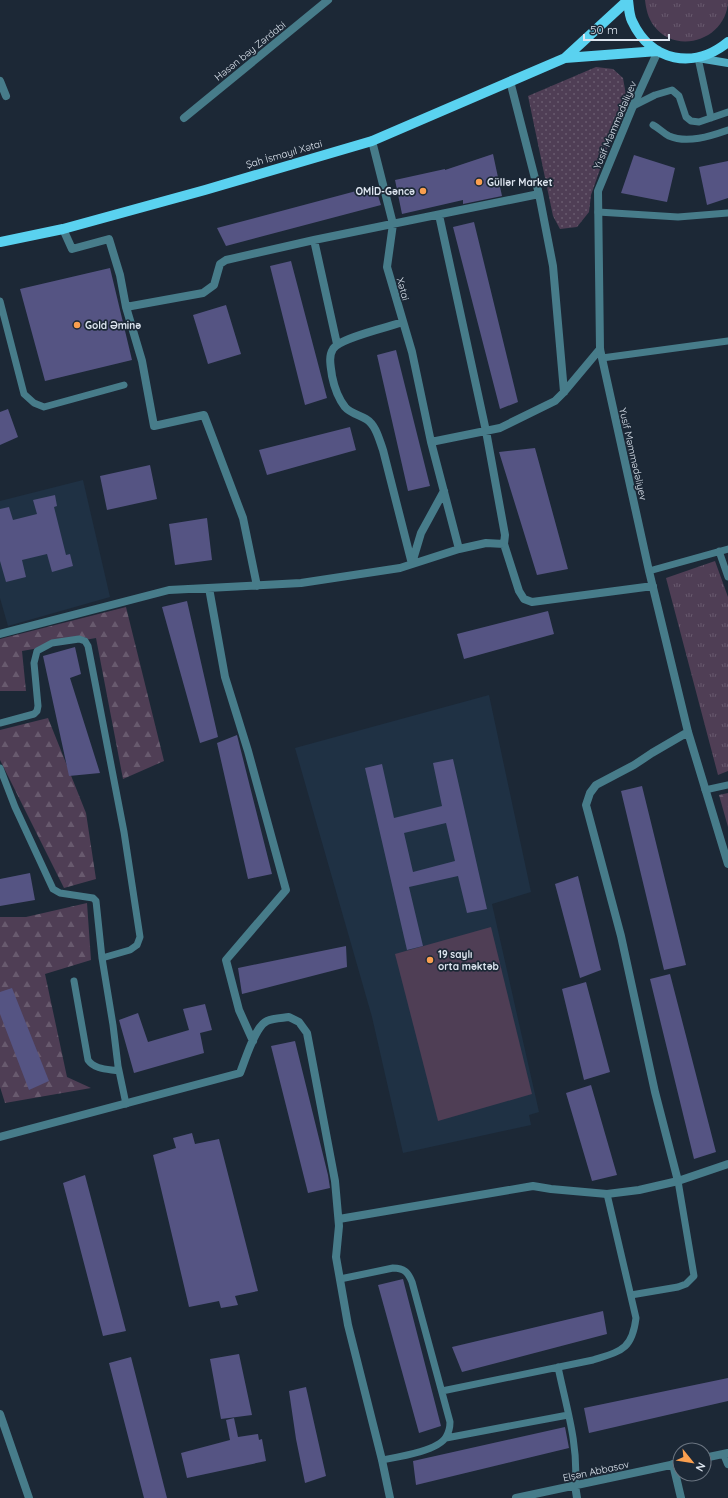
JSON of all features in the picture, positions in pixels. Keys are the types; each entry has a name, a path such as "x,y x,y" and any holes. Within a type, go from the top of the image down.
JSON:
{"main road":[{"path":"628,0 632,20 638,32 642,38 658,51 677,58 698,58 728,63"},
{"name":"Şah İsmayıl Xətai","path":"565,58 628,0"},
{"path":"698,58 717,51 728,42"},
{"name":"Şah İsmayıl Xətai","path":"0,242 64,229 205,190 372,141 565,58 658,51"}],"street":[{"name":"Həsən bəy Zərdabi","path":"184,118 328,0"},
{"name":"Yusif Məmmədəliyev","path":"658,51 633,106 598,191 600,349 649,571 688,732 728,864"},
{"path":"0,81 6,96"},
{"path":"510,81 539,194 553,266 564,392"},
{"name":"Xətai","path":"372,141 393,224 387,267 412,352 431,442 458,549"},
{"path":"126,307 203,293 214,285 220,264 226,260 314,240 539,194"},
{"path":"439,215 486,431 505,535 504,544 519,591 524,599 532,602 653,586"},
{"path":"64,229 72,249 109,239 120,275 126,307 142,361 154,426 204,415 243,518 257,586"},
{"path":"314,240 337,344"},
{"path":"403,322 356,336 337,344 332,350 330,360 335,388 344,406 372,423 375,428 383,450 412,564"},
{"path":"431,442 500,428 555,401 600,349"},
{"path":"412,564 421,533 444,491"},
{"path":"0,634 169,590 302,583 400,568 458,549 486,543 504,544"},
{"path":"209,588 225,677 248,751 286,890 226,960 239,1010 253,1041"},
{"path":"678,1181 656,1092 621,936 586,805 590,793 596,785 634,766 652,752 688,732"},
{"path":"0,1137 240,1073 253,1041 260,1027 266,1021 289,1016 299,1022 307,1033 335,1181 339,1219 336,1257 348,1325 390,1498"},
{"path":"339,1219 533,1186 607,1194 639,1190 678,1181 728,1164"},
{"path":"0,1414 29,1498"},
{"path":"712,1456 726,1453 728,1464"},
{"name":"Elşən Abbasov","path":"516,1498 672,1465"},
{"path":"679,1482 681,1498"},
{"path":"575,1486 577,1498"}],"lane":[{"path":"698,58 711,118"},
{"path":"633,106 655,95 672,90 679,96 686,117 691,121 699,122 728,112"},
{"path":"653,125 669,136 682,139 703,138 728,130"},
{"path":"598,212 678,217 728,213"},
{"path":"0,301 24,394 34,403 44,407 124,385"},
{"path":"602,358 728,340"},
{"path":"649,571 728,549"},
{"path":"719,551 728,577"},
{"path":"0,723 34,714 37,711 38,706 34,663 37,651 52,643 79,639 85,641 88,646 124,832 140,937 137,945 130,950 102,958"},
{"path":"0,768 15,807 53,889 60,893 93,898 96,901 102,958 114,1025 119,1071 126,1104"},
{"path":"706,790 728,785"},
{"path":"74,981 88,1060 96,1068 119,1071"},
{"path":"631,1295 678,1287 686,1284 694,1276 678,1181"},
{"path":"442,1391 593,1360 613,1354 626,1346 634,1333 636,1318 607,1194"},
{"path":"340,1278 392,1268 400,1268 408,1272 450,1422 450,1428 446,1438"},
{"path":"558,1367 576,1459 577,1468 575,1486"},
{"path":"382,1460 427,1449 446,1438 568,1415"}],"shaded area":[{"path":"83,480 110,597 8,626 0,598 0,501"},
{"name":"19 saylı orta məktəb","path":"489,695 531,892 492,904 539,1112 529,1115 531,1125 403,1153 372,1017 295,748"}],"green space":[{"path":"645,0 728,0 726,13 720,24 711,33 700,39 688,41 676,40 664,35 654,26 650,20"},
{"path":"596,67 613,69 623,78 626,95 591,195 589,212 577,227 560,229 553,216 528,96"},
{"path":"715,561 728,597 728,771 718,775 666,578"},
{"path":"126,607 164,761 123,779 96,638 22,651 26,691 0,691 0,639"},
{"path":"48,718 86,813 96,879 64,888 0,760 0,730"},
{"path":"728,793 728,827 719,795"},
{"path":"87,903 91,960 45,974 67,1077 91,1088 5,1103 0,1087 0,917 26,917"},
{"path":"491,927 532,1094 438,1121 395,954"}],"building":[{"path":"493,154 502,196 463,204 463,200 402,214 395,180 445,170"},
{"path":"634,155 675,168 667,202 621,193"},
{"path":"728,161 728,198 707,205 699,167"},
{"path":"375,186 381,205 226,246 217,228"},
{"path":"474,222 518,402 500,409 453,227"},
{"path":"291,261 327,398 305,405 270,266"},
{"name":"Gold Əminə","path":"110,268 132,360 45,381 20,289"},
{"path":"226,305 241,354 208,364 193,315"},
{"path":"396,350 430,486 408,491 377,355"},
{"path":"8,409 18,437 0,445 0,412"},
{"path":"350,427 356,450 267,475 259,450"},
{"path":"535,448 568,569 537,575 499,452"},
{"path":"150,465 157,499 107,510 100,476"},
{"path":"55,495 57,506 54,507 66,555 70,554 73,566 52,572 47,554 22,560 26,577 6,582 0,561 0,509 9,507 13,520 37,514 33,500"},
{"path":"207,518 212,560 175,565 169,524"},
{"path":"187,601 218,737 200,743 162,607"},
{"path":"548,611 554,634 464,659 457,634"},
{"path":"75,647 81,674 70,678 100,773 69,776 43,656"},
{"path":"237,735 272,874 248,879 217,743"},
{"path":"453,759 487,909 467,913 458,876 409,887 423,946 407,950 365,768 382,764 394,818 442,806 433,763","holes":["446,823 455,861 413,872 404,833"]},
{"path":"642,786 686,965 664,970 621,791"},
{"path":"30,873 35,900 0,906 0,879"},
{"path":"578,876 601,970 580,978 555,884"},
{"path":"346,946 347,967 242,994 238,968"},
{"path":"670,974 716,1152 694,1159 650,979"},
{"path":"586,982 610,1072 584,1080 562,989"},
{"path":"12,988 49,1081 29,1090 0,1014 0,992"},
{"path":"205,1004 212,1030 200,1033 204,1053 134,1073 119,1020 138,1013 148,1042 189,1030 183,1009"},
{"path":"295,1041 330,1188 308,1193 271,1046"},
{"path":"591,1085 617,1175 592,1181 566,1093"},
{"path":"192,1133 195,1144 219,1139 258,1291 235,1296 238,1305 221,1308 219,1301 189,1307 153,1155 176,1148 173,1138"},
{"path":"85,1175 126,1331 103,1336 63,1183"},
{"path":"403,1279 441,1426 419,1433 378,1285"},
{"path":"603,1311 607,1334 462,1372 452,1347"},
{"path":"239,1354 252,1415 221,1419 210,1359"},
{"path":"131,1357 167,1498 144,1498 109,1363"},
{"path":"728,1378 728,1401 589,1433 584,1408"},
{"path":"306,1387 326,1476 305,1483 296,1439 289,1391"},
{"path":"234,1418 238,1437 258,1434 259,1440 262,1439 266,1461 187,1478 181,1453 230,1440 226,1420"},
{"path":"565,1427 569,1448 416,1485 413,1461"}],"place":[{"name":"Güllər Market","path":"479,182"},
{"name":"OMİD-Gəncə","path":"423,191"},
{"name":"Gold Əminə","path":"77,325"},
{"name":"19 saylı orta məktəb","path":"430,960"}]}
